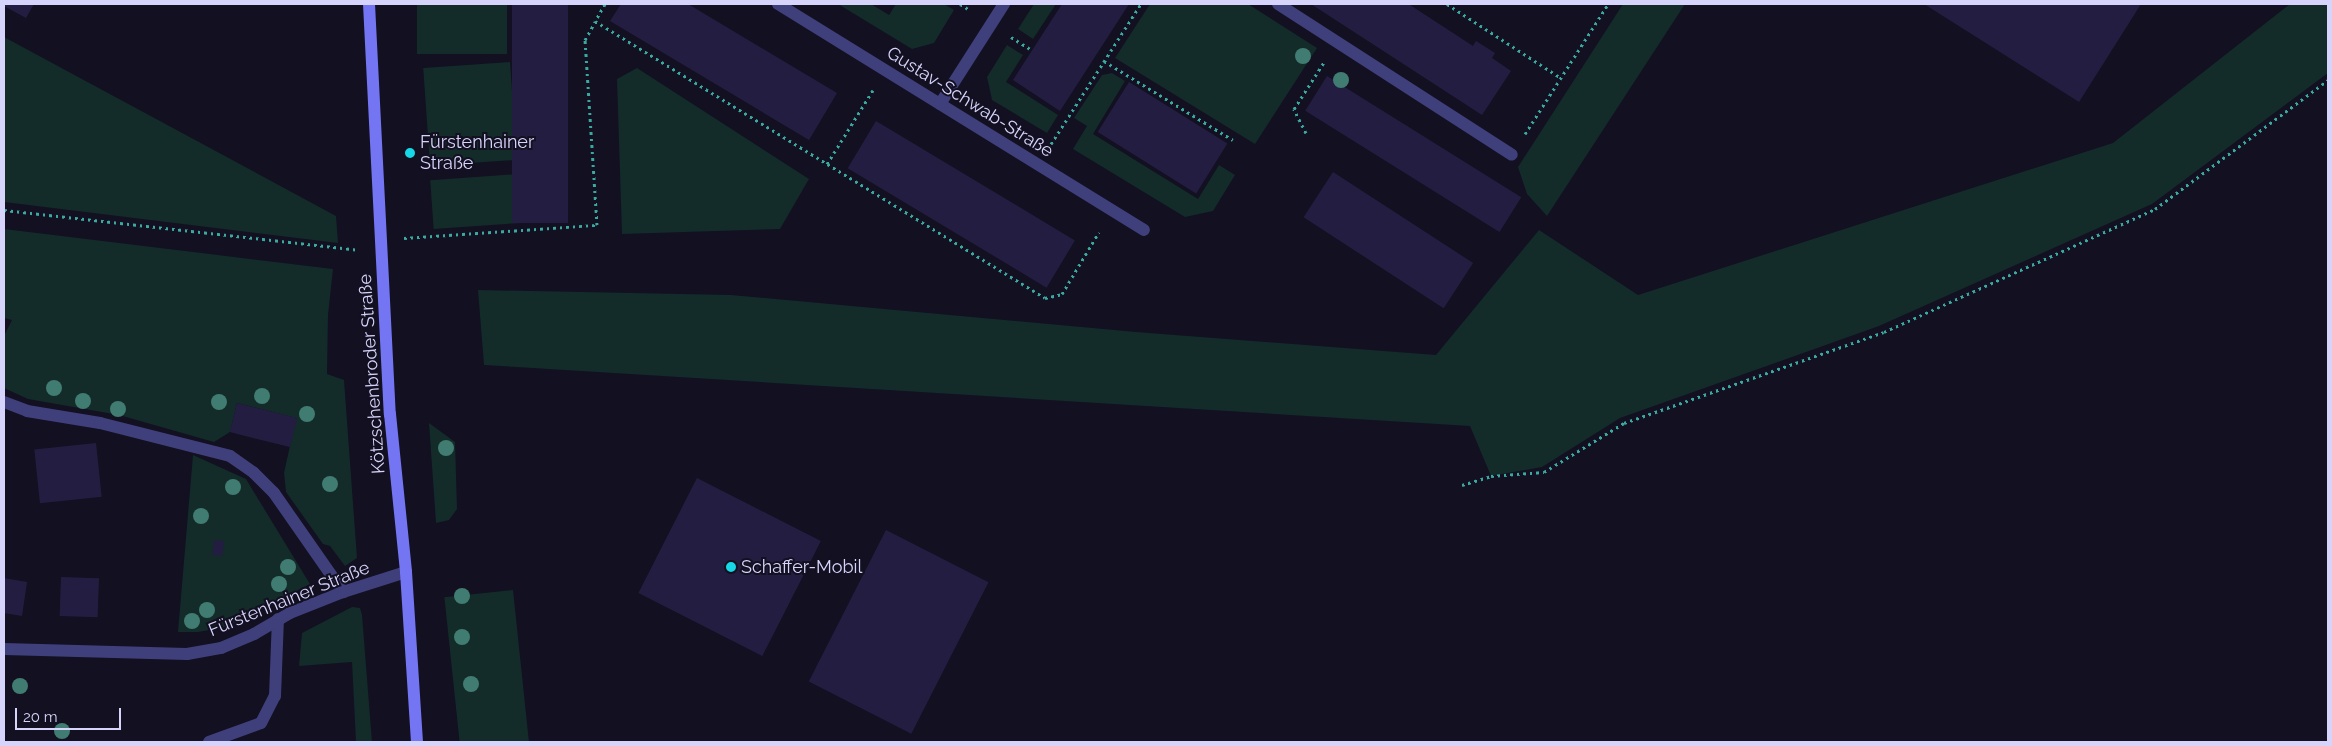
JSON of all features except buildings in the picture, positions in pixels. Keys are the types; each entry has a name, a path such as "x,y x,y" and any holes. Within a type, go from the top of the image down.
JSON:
{"street":[{"name":"Kötzschenbroder Straße","path":"369,4 390,414 406,572 417,742"},
{"name":"Gustav-Schwab-Straße","path":"778,4 1144,230"},
{"path":"940,104 1004,4"},
{"path":"1278,4 1512,155"},
{"path":"4,402 27,411 100,423 230,456 254,473 274,493 343,592"},
{"name":"Fürstenhainer Straße","path":"4,649 187,654 220,648 254,634 278,619 343,592 406,572"},
{"path":"209,742 261,723 275,696 278,619"}],"path":[{"path":"4,210 382,246 597,225 585,40 606,4"},
{"path":"1038,164 1141,4"},
{"path":"1447,4 1561,78"},
{"path":"1512,155 1608,4"},
{"path":"595,22 1045,298 1062,294 1113,210"},
{"path":"1306,132 1294,109 1336,41"},
{"path":"1104,61 1233,140"},
{"path":"827,164 886,70"},
{"path":"1462,485 1491,476 1544,472 1624,423 1884,332 2155,209 2328,80"}],"green space":[{"path":"417,4 507,4 507,54 417,54"},
{"path":"838,4 871,4 889,15 896,4 944,4 954,10 934,43 912,49"},
{"path":"1034,4 1056,4 1033,39 1018,29"},
{"path":"1150,4 1248,4 1317,48 1255,144 1115,58"},
{"path":"1623,4 1685,4 1547,216 1527,194 1518,167"},
{"path":"2290,4 2328,4 2328,73 2152,204 1879,326 1620,418 1542,467 1491,476 1470,426 484,365 478,290 731,295 1136,332 1436,355 1539,230 1638,295 2113,143"},
{"path":"4,37 336,216 338,243 4,202"},
{"path":"1007,45 1023,55 1006,82 1058,115 1047,133 992,100 987,77"},
{"path":"510,62 517,160 430,166 423,68"},
{"path":"637,68 809,179 780,229 622,234 617,79"},
{"path":"1112,73 1125,81 1093,134 1198,199 1219,165 1235,175 1213,211 1185,217 1073,149 1087,126 1074,118 1102,75"},
{"path":"518,174 521,223 434,229 430,180"},
{"path":"4,229 333,269 328,315 327,374 344,380 357,558 345,566 330,546 323,544 286,492 284,473 296,418 237,403 230,432 214,442 119,415 28,399 4,388 4,336 12,320 4,318"},
{"path":"429,423 455,442 457,509 449,520 436,523"},
{"path":"193,455 246,479 310,584 226,627 198,632 178,632"},
{"path":"513,590 529,742 460,742 444,597"},
{"path":"352,607 360,608 362,615 372,742 356,742 352,662 299,666 302,633"}],"place":[{"name":"Fürstenhainer Straße","path":"410,153"},
{"name":"Schaffer-Mobil","path":"731,567"}]}
